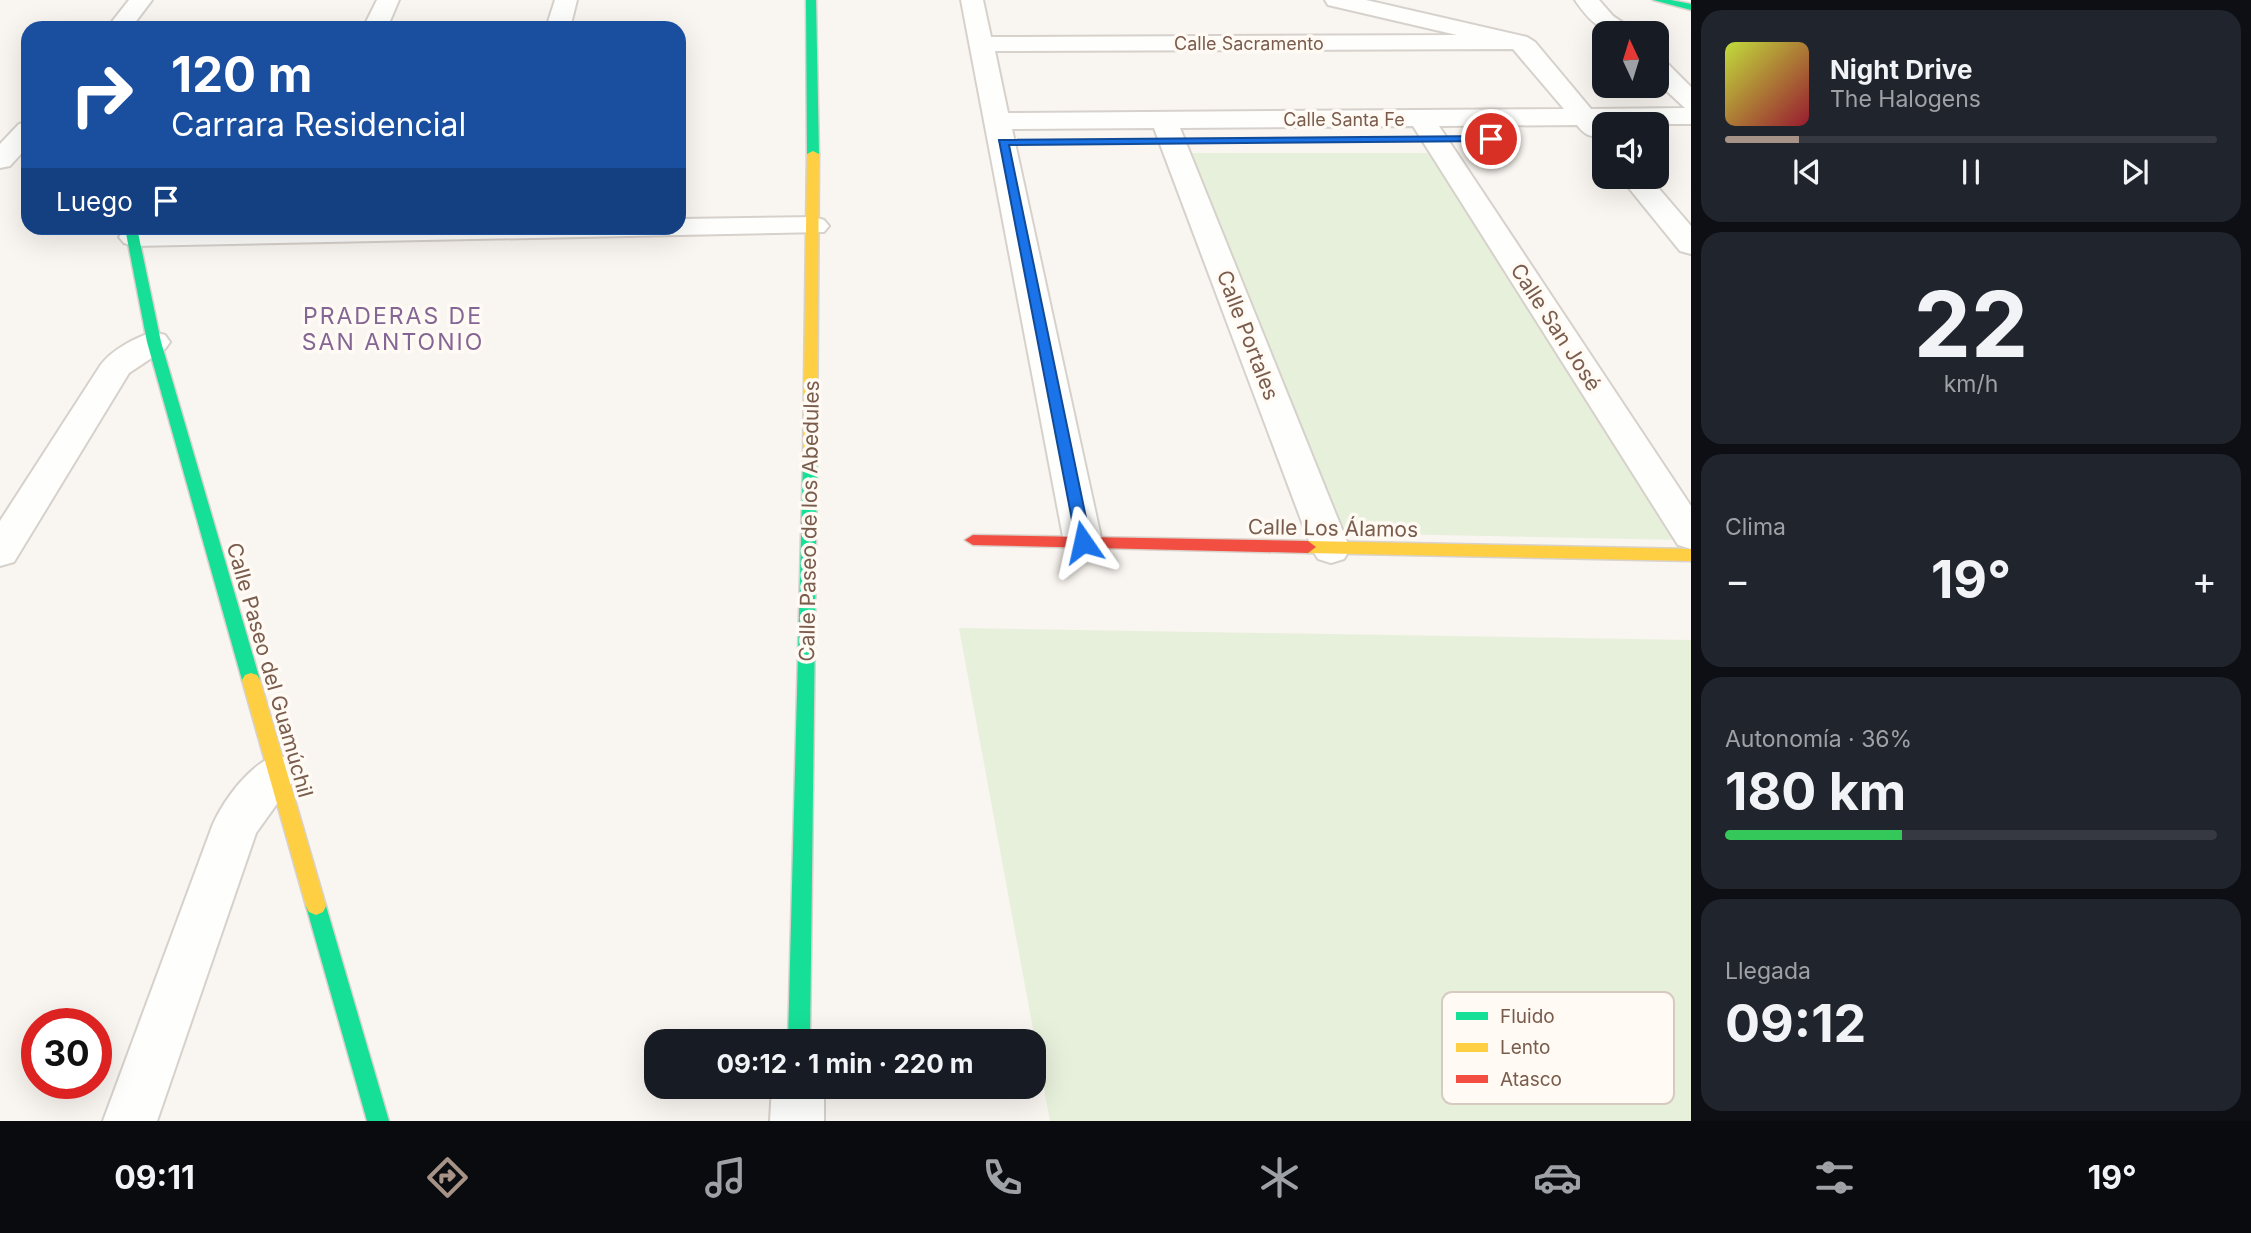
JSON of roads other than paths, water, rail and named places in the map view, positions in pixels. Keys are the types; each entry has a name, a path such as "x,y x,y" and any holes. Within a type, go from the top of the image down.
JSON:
{"street":[{"path":"124,21 141,0"},
{"path":"378,21 388,0"},
{"path":"560,21 566,0"},
{"name":"Calle Paseo de los Abedules","path":"799,1029 814,226 811,0"},
{"path":"972,0 1083,542"},
{"path":"1336,0 1518,42 1526,47 1592,126"},
{"path":"1586,0 1605,21"},
{"path":"1603,0 1621,21"},
{"path":"1658,0 1691,7"},
{"name":"Calle Sacramento","path":"981,44 1518,42"},
{"path":"1673,78 1691,102"},
{"name":"Calle Santa Fe","path":"1428,129 1584,117 1691,116"},
{"path":"1000,132 1428,129 1592,139"},
{"name":"Calle San José","path":"1428,129 1691,536"},
{"name":"Calle Portales","path":"1168,131 1332,549"},
{"path":"0,160 21,138"},
{"path":"1669,138 1691,138"},
{"path":"1644,189 1691,245"},
{"path":"686,227 814,226"},
{"name":"Calle Paseo del Guamúchil","path":"133,235 154,342 378,1121"},
{"path":"0,552 117,366 154,342"},
{"name":"Calle Los Álamos","path":"973,540 1691,555"},
{"path":"130,1121 236,824 277,773"},
{"path":"797,1121 798,1099"}],"district":[{"name":"PRADERAS DE SAN ANTONIO","path":"393,329"}]}
